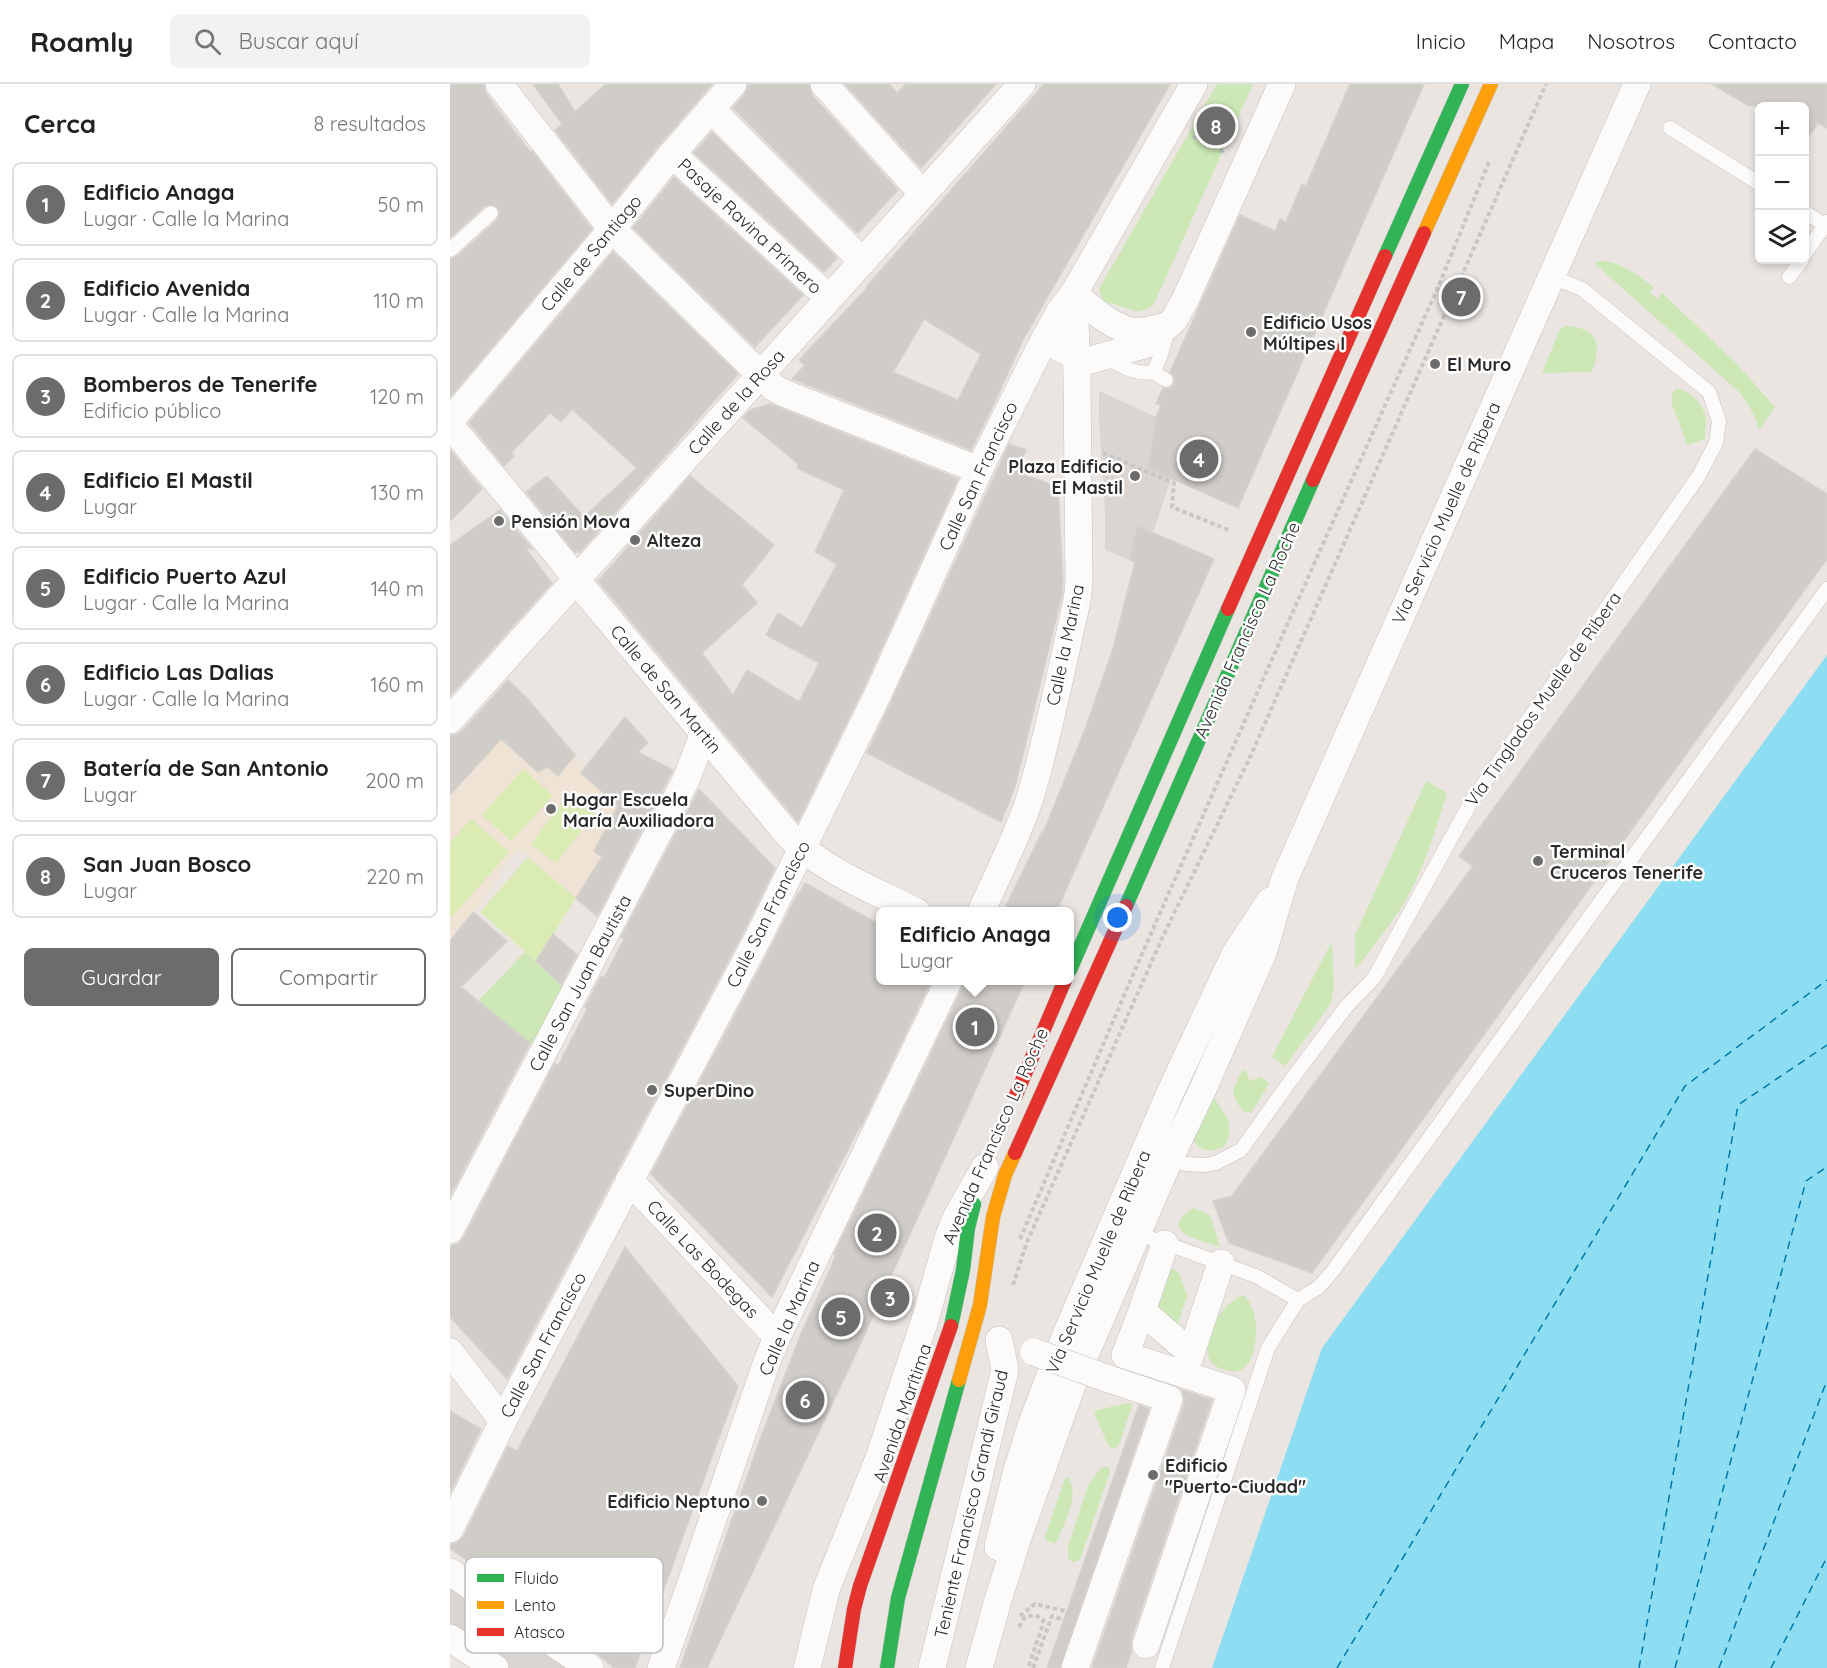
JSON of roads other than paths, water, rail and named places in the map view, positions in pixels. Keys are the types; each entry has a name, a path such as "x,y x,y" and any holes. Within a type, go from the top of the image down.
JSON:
{"main road":[{"name":"Avenida Francisco La Roche","path":"1074,961 1462,84"},
{"name":"Avenida Francisco La Roche","path":"993,1166 1161,827 1288,536 1491,84"},
{"name":"Avenida Francisco La Roche","path":"1008,1112 1063,985"},
{"name":"Avenida Marítima","path":"845,1668 852,1617 860,1586 882,1529 950,1329 962,1279 971,1215 993,1166"},
{"path":"887,1668 898,1598 980,1305 993,1217 993,1166"}],"street":[{"path":"499,84 612,229 774,388 979,470"},
{"name":"Calle de Santiago","path":"450,423 672,154 733,84"},
{"path":"824,84 923,194"},
{"name":"Calle de la Rosa","path":"450,720 1022,84"},
{"name":"Calle San Francisco","path":"450,1529 503,1421 758,938 878,694 979,470 1043,342 1060,311 1074,293 1194,84"},
{"path":"1043,342 1087,361 1147,344 1168,326 1180,312 1282,84"},
{"name":"Vía Servicio Muelle de Ribera","path":"979,1668 1008,1568 1056,1426 1125,1229 1157,1156 1170,1093 1235,954 1285,878 1637,84"},
{"path":"711,109 862,261"},
{"name":"Pasaje Ravina Primero","path":"672,154 829,298"},
{"path":"1074,293 1089,308 1129,330 1145,331 1168,326"},
{"name":"Calle la Marina","path":"983,907 1029,799 1077,601 1079,582 1077,376 1074,293"},
{"name":"Calle de San Martin","path":"450,423 576,580 801,849 830,867 907,907"},
{"name":"Calle San Juan Bautista","path":"450,1230 686,780 704,734"},
{"name":"Calle la Marina","path":"660,1668 777,1337 947,985"},
{"name":"Avenida Francisco La Roche","path":"807,1668 827,1587 885,1442 927,1315 948,1238 956,1218 993,1166"},
{"name":"Calle Las Bodegas","path":"629,1180 777,1337"},
{"name":"Vía Servicio Muelle de Ribera","path":"965,1668 1017,1470 1033,1420 1067,1332 1125,1229"},
{"path":"1165,1244 1125,1355 1187,1363"},
{"path":"1187,1363 1221,1263"},
{"path":"1142,1311 1187,1363 1232,1390 1146,1645"},
{"name":"Teniente Francisco Grandi Giraud","path":"933,1668 1005,1370 995,1339 1169,1399 1075,1668"},
{"path":"450,1352 503,1421"},
{"path":"450,1572 465,1582"},
{"path":"450,1638 465,1648"},
{"path":"472,1653 495,1668"},
{"path":"568,1653 590,1668"}],"lane":[{"path":"1670,128 1755,181"},
{"path":"450,250 491,213"},
{"path":"1809,214 1826,223 1809,248"},
{"path":"1789,278 1799,264"},
{"name":"Vía Tinglados Muelle de Ribera","path":"1157,1156 1186,1164 1205,1165 1229,1158 1240,1150 1346,1007 1374,978 1472,800 1698,477 1716,443 1719,422 1709,392 1582,289 1550,276"},
{"path":"1104,356 1137,372 1146,374 1153,372 1164,347 1168,326"},
{"path":"1153,372 1166,380"},
{"path":"1162,1668 1268,1348 1298,1300 1319,1287 1332,1272 1601,904 1827,589"},
{"path":"1125,1229 1256,1276 1298,1300"}],"water":[{"path":"1827,655 1827,1668 1212,1668 1322,1348"}],"place":[{"name":"San Juan Bosco","path":"1216,126"},
{"name":"Batería de San Antonio","path":"1461,297"},
{"name":"Edificio Usos Múltipes I","path":"1251,332"},
{"name":"El Muro","path":"1435,364"},
{"name":"Edificio El Mastil","path":"1199,459"},
{"name":"Plaza Edificio El Mastil","path":"1135,476"},
{"name":"Pensión Mova","path":"499,521"},
{"name":"Alteza","path":"635,540"},
{"name":"Hogar Escuela María Auxiliadora","path":"551,809"},
{"name":"Terminal Cruceros Tenerife","path":"1538,861"},
{"name":"Edificio Anaga","path":"975,1027"},
{"name":"SuperDino","path":"652,1090"},
{"name":"Edificio Avenida","path":"877,1233"},
{"name":"Bomberos de Tenerife","path":"890,1298"},
{"name":"Edificio Puerto Azul","path":"841,1317"},
{"name":"Edificio Las Dalias","path":"805,1400"},
{"name":"Edificio \"Puerto-Ciudad\"","path":"1153,1475"},
{"name":"Edificio Neptuno","path":"762,1501"}]}
